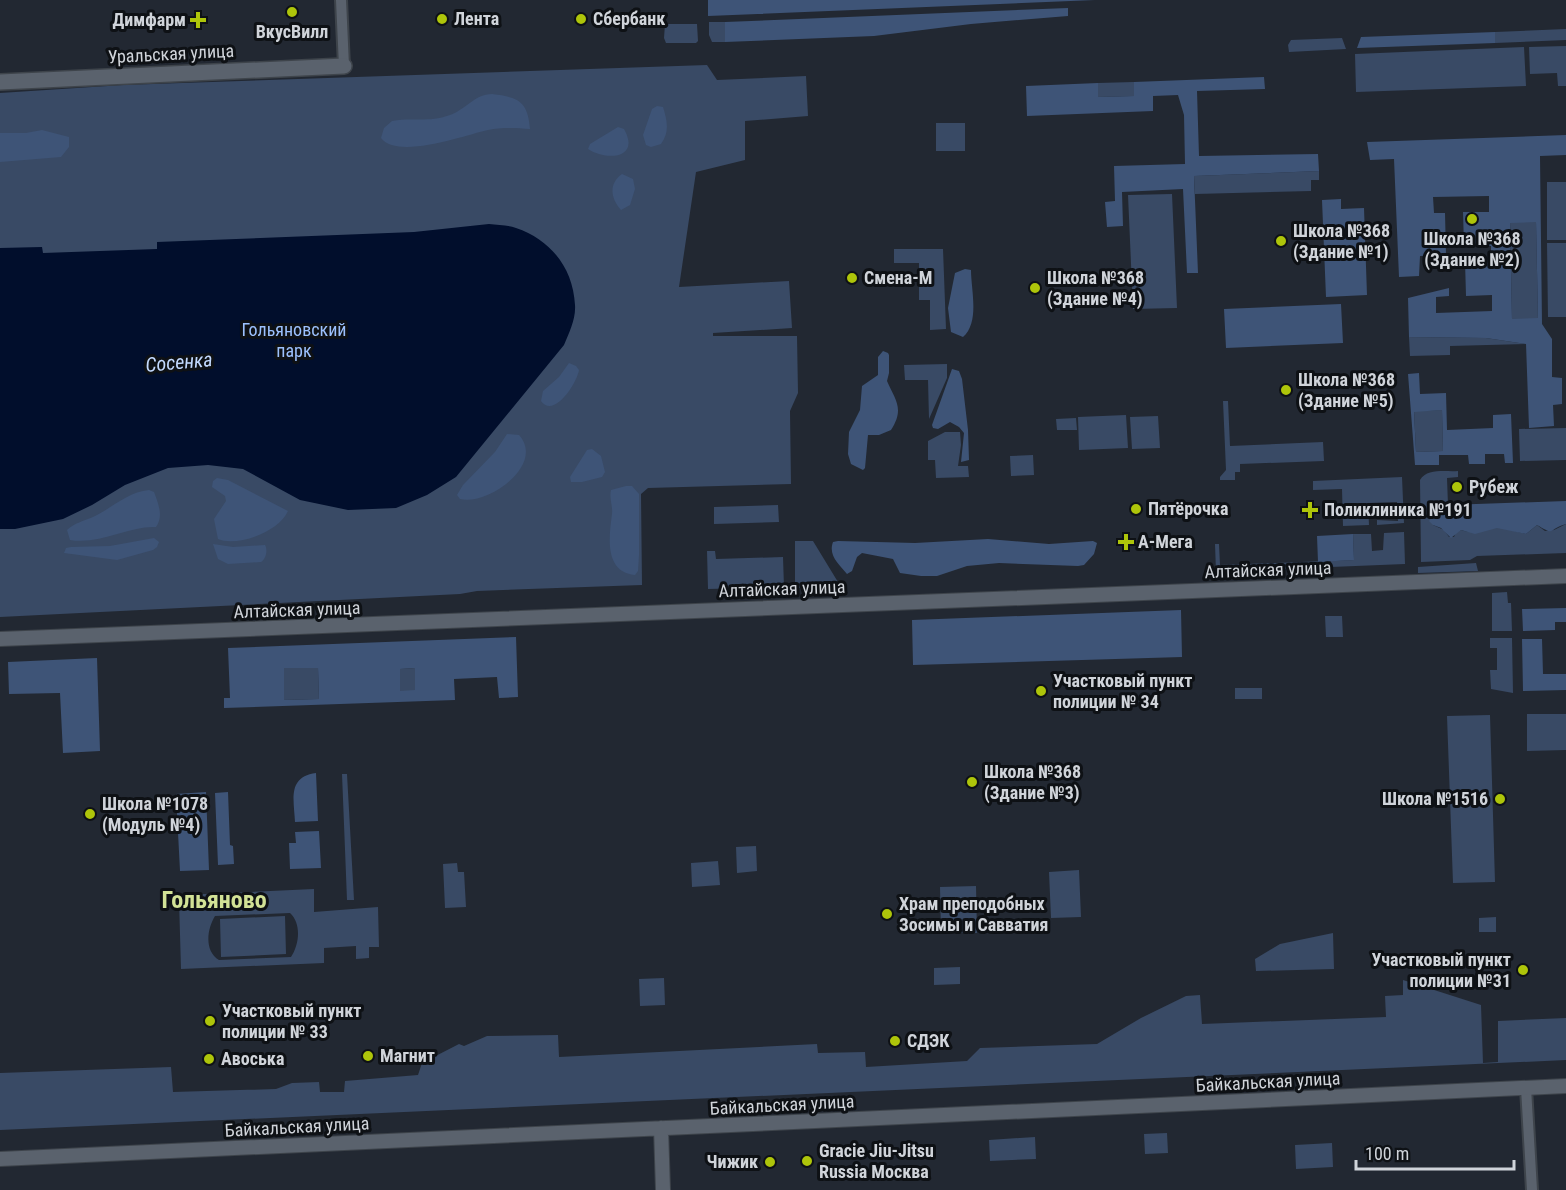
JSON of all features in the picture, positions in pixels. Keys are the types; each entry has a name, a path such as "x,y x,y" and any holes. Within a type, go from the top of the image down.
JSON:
{"main road":[{"name":"Уральская улица","path":"0,82 344,66"}],"street":[{"path":"341,0 344,66"},
{"name":"Алтайская улица","path":"0,639 1566,576"},
{"name":"Байкальская улица","path":"0,1159 1566,1086"},
{"path":"1526,1088 1532,1190"},
{"path":"661,1128 663,1190"}],"green space":[{"path":"709,22 725,22 725,42 712,42 709,35"},
{"path":"665,24 697,24 698,41 696,43 666,43"},
{"path":"1566,29 1566,40 1495,43 1495,32"},
{"path":"1342,38 1346,49 1289,52 1288,45 1291,40"},
{"path":"1566,46 1566,86 1558,86 1557,73 1530,74 1529,47"},
{"path":"1524,47 1526,86 1356,92 1355,54"},
{"name":"Гольяновcкий парк","path":"707,65 717,80 806,76 808,116 745,121 745,160 696,172 679,287 789,281 792,328 713,333 713,336 797,336 798,393 790,411 791,484 648,488 641,494 642,585 477,591 460,594 0,617 0,93 123,85"},
{"path":"1134,82 1135,96 1098,97 1098,83"},
{"path":"936,123 965,123 965,151 936,151"},
{"path":"1319,171 1319,180 1311,180 1311,191 1195,194 1194,176"},
{"path":"1547,182 1566,182 1566,240 1547,240"},
{"path":"1172,194 1177,308 1133,309 1128,195"},
{"path":"1510,222 1536,222 1538,319 1512,319"},
{"path":"1547,243 1566,243 1566,317 1548,317"},
{"path":"894,249 943,249 946,329 930,330 930,300 919,300 919,263 894,263"},
{"path":"1409,337 1486,338 1526,344 1450,346 1450,355 1410,356"},
{"path":"947,364 947,378 929,419 928,380 905,380 904,365"},
{"path":"1223,401 1228,401 1230,446 1323,442 1324,461 1240,464 1240,472 1235,472 1235,480 1220,480 1226,470"},
{"path":"1442,410 1443,451 1416,452 1414,411"},
{"path":"1126,415 1128,448 1079,450 1078,417"},
{"path":"1158,416 1160,448 1132,449 1130,417"},
{"path":"1076,418 1077,430 1057,430 1056,419"},
{"path":"1566,428 1566,460 1520,461 1519,429"},
{"path":"945,432 960,432 958,466 968,466 969,477 936,478 935,460 928,460 928,441"},
{"path":"1033,455 1034,475 1011,476 1010,456"},
{"path":"1458,471 1458,477 1447,478 1448,505 1443,502 1438,506 1438,514 1433,525 1444,530 1449,537 1454,537 1456,532 1461,530 1475,532 1499,528 1526,534 1537,525 1545,531 1554,530 1566,524 1566,553 1477,556 1470,560 1421,562 1420,480 1432,472"},
{"path":"1402,477 1404,523 1377,525 1377,520 1398,521 1397,502 1368,503 1369,525 1343,526 1342,489 1313,490 1313,481"},
{"path":"778,505 779,522 714,524 714,507"},
{"path":"1404,532 1405,564 1331,567 1331,561 1354,560 1353,534 1371,534 1372,551 1383,550 1384,533"},
{"path":"795,541 813,541 841,587 795,588"},
{"path":"1215,544 1219,544 1220,565 1327,561 1327,567 1216,572"},
{"path":"707,551 715,551 716,559 783,557 784,587 708,589"},
{"path":"1476,563 1478,571 1418,573 1418,567"},
{"path":"1507,592 1508,603 1511,603 1512,631 1492,631 1492,593"},
{"path":"1325,616 1342,616 1343,637 1326,637"},
{"path":"1490,638 1512,638 1513,693 1491,689 1490,670 1497,670 1497,648 1490,648"},
{"path":"318,667 319,699 284,700 283,668"},
{"path":"415,668 416,691 400,691 400,669"},
{"path":"1235,688 1262,688 1262,699 1235,699"},
{"path":"1527,714 1566,714 1566,750 1527,751"},
{"path":"1490,715 1495,882 1453,883 1447,716"},
{"path":"342,774 347,774 354,900 347,900"},
{"path":"756,846 757,871 737,873 736,847"},
{"path":"718,861 720,885 692,887 691,863"},
{"path":"457,863 458,872 464,872 466,907 445,908 443,864"},
{"path":"1079,870 1081,917 1051,918 1049,872"},
{"path":"976,886 977,933 941,933 940,887"},
{"path":"314,889 314,912 378,907 379,947 369,947 369,958 356,959 356,946 324,948 324,963 181,969 179,900 182,895","holes":["290,913 294,918 298,935 291,957 219,960 209,946 210,927 215,916"]},
{"path":"285,916 286,954 221,957 220,919"},
{"path":"1496,917 1496,932 1479,932 1479,918"},
{"path":"1333,933 1334,969 1256,971 1255,959 1280,944"},
{"path":"960,967 960,984 934,985 934,968"},
{"path":"664,978 665,1005 640,1006 639,979"},
{"path":"1403,980 1481,1005 1483,1063 1498,1062 1498,1021 1566,1018 1566,1060 0,1130 0,1073 171,1067 173,1092 276,1089 292,1083 319,1082 320,1092 344,1092 345,1081 418,1075 422,1063 459,1044 464,1046 487,1036 558,1035 559,1057 817,1044 818,1053 865,1052 866,1067 967,1061 980,1048 1097,1044 1141,1018 1186,996 1200,995 1202,1024 1386,1017 1385,996 1403,995"},
{"path":"1167,1133 1168,1153 1145,1154 1144,1134"},
{"path":"1035,1137 1036,1159 990,1161 989,1140"},
{"path":"1332,1143 1333,1167 1296,1169 1295,1145"}],"shaded area":[{"path":"708,0 1095,0 708,16"},
{"path":"1068,8 1068,16 971,24 874,36 725,42 725,22"},
{"path":"1495,32 1495,43 1357,48 1361,37"},
{"path":"1264,77 1265,89 1197,91 1199,156 1318,154 1319,171 1194,176 1198,273 1187,273 1183,189 1122,192 1123,226 1107,227 1105,202 1115,201 1114,166 1185,164 1184,115 1178,95 1153,96 1153,111 1027,116 1026,86 1098,83 1098,97 1134,96 1134,82"},
{"path":"492,94 520,102 527,112 530,129 493,129 449,141 402,147 390,144 381,138 384,128 392,121 442,117 455,113 475,99"},
{"path":"657,106 663,107 667,130 661,144 651,147 646,145 643,135 652,109"},
{"path":"618,127 624,129 628,139 625,152 612,156 595,153 588,149 590,144"},
{"path":"42,130 69,137 69,147 61,157 0,162 0,133 26,133"},
{"name":"Школа №368 (Здание №2)","path":"1566,135 1566,155 1540,156 1542,324 1552,339 1552,377 1562,378 1562,404 1553,405 1554,426 1529,428 1526,344 1486,338 1409,337 1408,298 1449,288 1449,296 1436,297 1436,313 1492,311 1492,295 1466,296 1465,261 1491,260 1491,246 1464,246 1463,212 1489,212 1489,196 1433,197 1434,213 1445,213 1446,255 1420,256 1419,276 1399,277 1394,159 1370,160 1367,142","holes":["1536,222 1538,318 1512,319 1510,223"]},
{"path":"622,174 633,179 635,189 630,205 621,210 612,192 615,182"},
{"path":"1341,199 1341,209 1364,208 1367,295 1326,297 1322,200"},
{"path":"965,269 971,270 973,314 968,331 963,337 951,332 948,308 955,273"},
{"path":"1341,304 1343,343 1226,348 1224,309"},
{"path":"883,351 889,355 887,381 897,404 897,416 891,430 879,435 868,435 863,470 851,464 848,454 849,432 860,410 862,386 878,375 878,357"},
{"path":"569,363 579,370 574,383 558,403 552,406 546,405 541,401 543,391 559,377"},
{"path":"952,369 959,371 962,379 968,430 969,460 961,462 964,433 950,422 938,429 933,428 932,425"},
{"path":"1419,373 1420,394 1446,393 1447,430 1493,428 1493,415 1511,414 1513,463 1505,463 1504,454 1485,454 1485,464 1469,464 1468,455 1439,455 1439,465 1415,465 1408,374","holes":["1442,410 1443,451 1416,452 1414,412"]},
{"path":"507,434 519,435 525,447 525,459 519,470 498,490 484,496 460,499 457,495 463,485 495,452"},
{"path":"592,449 601,456 605,472 602,477 571,482 570,477 587,450"},
{"path":"217,478 228,480 288,511 276,525 257,536 236,541 218,539 214,519 226,501 225,496 212,487 213,481"},
{"path":"632,486 639,494 639,555 638,571 635,575 618,567 613,560 610,543 611,490"},
{"path":"149,490 154,492 160,510 160,518 156,527 135,529 92,540 70,540 67,530 73,526 100,514 134,494"},
{"path":"1566,501 1566,524 1552,531 1547,531 1537,525 1526,534 1497,528 1475,534 1461,530 1451,538 1429,521 1433,515 1438,514 1439,503 1442,502 1448,505"},
{"path":"1353,534 1354,560 1318,562 1317,536"},
{"path":"154,538 159,542 153,550 117,560 64,553 66,548 71,547 110,546"},
{"path":"988,539 1049,544 1093,541 1097,543 1094,554 1084,565 999,563 967,566 937,576 900,573 893,559 862,553 857,557 852,571 847,574 835,560 832,552 833,542 838,541 915,543"},
{"path":"213,544 233,547 265,545 266,554 261,562 228,564 218,559"},
{"path":"1566,608 1566,622 1555,622 1555,630 1523,631 1522,609"},
{"path":"1181,610 1182,657 913,665 912,620"},
{"path":"516,637 518,697 499,698 497,677 454,679 455,700 224,708 224,698 230,698 228,648","holes":["284,668 318,668 319,699 284,700","415,668 415,690 400,691 400,669"]},
{"path":"1522,639 1542,639 1543,674 1566,674 1566,690 1523,691"},
{"path":"97,658 100,751 63,753 60,693 9,694 8,662"},
{"path":"316,773 318,821 295,822 294,791 296,784 307,775"},
{"path":"206,792 209,870 180,871 176,794"},
{"path":"228,792 230,845 233,846 234,864 218,865 215,793"},
{"path":"319,831 321,868 290,869 289,843 296,843 295,832"}],"water":[{"name":"Сосенка","path":"489,224 516,228 529,233 550,248 558,257 570,279 575,305 574,315 564,345 456,477 427,495 396,508 348,510 300,500 243,469 208,465 168,468 125,485 63,519 15,529 0,529 0,248 42,247 43,253 157,249 157,242 414,232"}],"place":[{"name":"ВкусВилл","path":"292,12"},
{"name":"Лента","path":"442,19"},
{"name":"Сбербанк","path":"581,19"},
{"name":"Димфарм","path":"198,20"},
{"name":"Школа №368 (Здание №2)","path":"1472,219"},
{"name":"Школа №368 (Здание №1)","path":"1281,241"},
{"name":"Смена-М","path":"852,278"},
{"name":"Школа №368 (Здание №4)","path":"1035,288"},
{"name":"Школа №368 (Здание №5)","path":"1286,390"},
{"name":"Рубеж","path":"1457,487"},
{"name":"Пятёрочка","path":"1136,509"},
{"name":"Поликлиника №191","path":"1310,510"},
{"name":"А-Мега","path":"1126,542"},
{"name":"Участковый пункт полиции № 34","path":"1041,691"},
{"name":"Школа №368 (Здание №3)","path":"972,782"},
{"name":"Школа №1516","path":"1500,799"},
{"name":"Школа №1078 (Модуль №4)","path":"90,814"},
{"name":"Храм преподобных Зосимы и Савватия","path":"887,914"},
{"name":"Участковый пункт полиции №31","path":"1523,970"},
{"name":"Участковый пункт полиции № 33","path":"210,1021"},
{"name":"СДЭК","path":"895,1041"},
{"name":"Магнит","path":"368,1056"},
{"name":"Авоська","path":"209,1059"},
{"name":"Gracie Jiu-Jitsu Russia Москва","path":"807,1161"},
{"name":"Чижик","path":"770,1162"}],"district":[{"name":"Гольяново","path":"214,900"}]}
